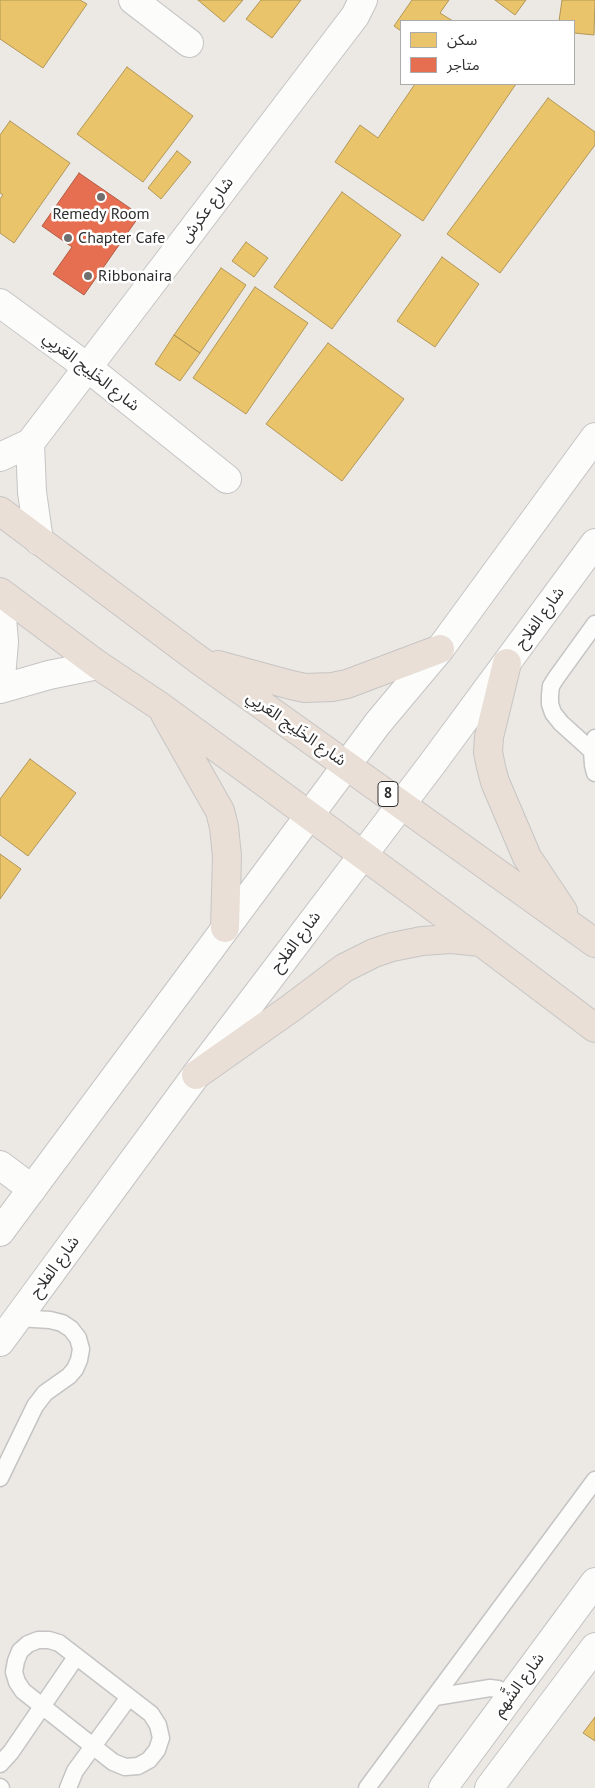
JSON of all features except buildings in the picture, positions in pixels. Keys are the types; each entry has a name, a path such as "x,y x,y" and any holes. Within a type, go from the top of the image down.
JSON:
{"highway":[{"name":"شارع الخَلِيج العَربِي","path":"0,511 199,660 586,936"},
{"path":"0,592 98,665 161,706 363,854 595,1028"},
{"path":"199,660 291,685 318,688 347,684 440,649"},
{"path":"507,663 489,737 488,752 495,782 527,857 558,905 586,936"},
{"path":"161,706 220,811 227,856 225,928"},
{"path":"196,1075 344,968 374,953 392,946 422,941 451,939 481,942"}],"main road":[{"path":"133,0 189,43"},
{"name":"شارع عكرش","path":"0,456 30,443 355,16 363,0"},
{"name":"شارع الخَلِيج العَربِي","path":"0,303 87,367 227,479"},
{"path":"0,1232 378,723 440,649 595,437"},
{"path":"30,443 32,492 39,541"},
{"name":"شارع الفلاح","path":"0,1342 196,1075 402,804 595,543"},
{"path":"0,592 4,642 0,689 49,675 98,665"},
{"path":"0,1165 32,1189"},
{"name":"شارع الشَّهم","path":"443,1788 595,1582"},
{"path":"489,1788 595,1648"}],"lane":[{"path":"595,624 556,678 551,686 550,695 550,704 561,723 594,744 593,765 595,773"},
{"path":"0,1478 35,1406 45,1393 75,1369 81,1349 78,1338 71,1329 62,1323 50,1320 18,1318"},
{"path":"367,1788 595,1480"},
{"path":"38,1640 58,1643 129,1697 151,1714 158,1725 160,1738 157,1750 149,1760 138,1766 125,1766 113,1762 23,1691 17,1682 14,1672 16,1661 20,1652 28,1644 38,1640"},
{"path":"0,1764 11,1752 76,1657"},
{"path":"435,1697 490,1688 498,1689 511,1695"},
{"path":"68,1788 75,1771 129,1697"}],"place":[{"name":"Remedy Room","path":"101,197"},
{"name":"Chapter Cafe","path":"68,238"},
{"name":"Ribbonaira","path":"88,276"}]}
